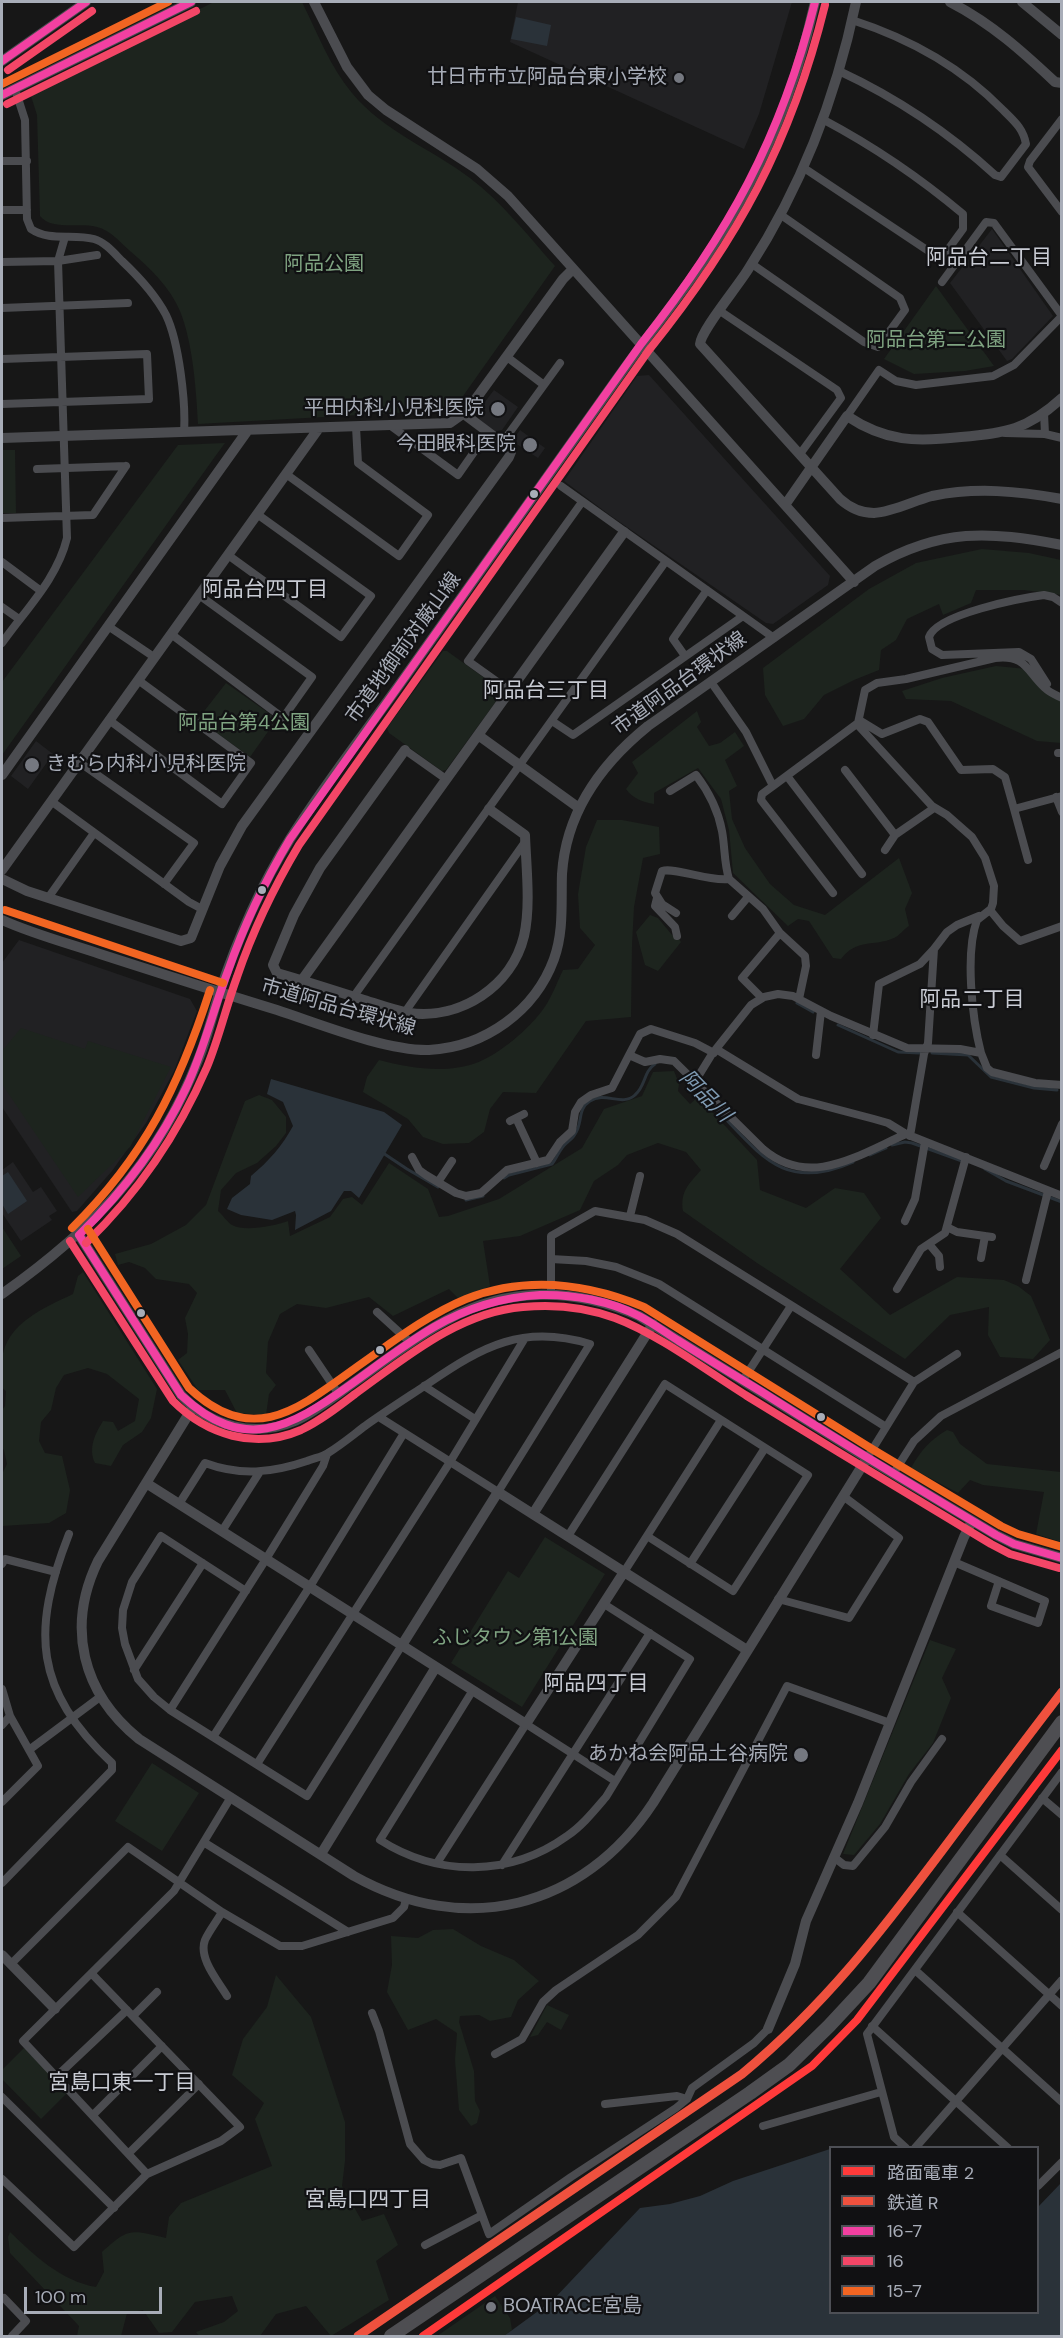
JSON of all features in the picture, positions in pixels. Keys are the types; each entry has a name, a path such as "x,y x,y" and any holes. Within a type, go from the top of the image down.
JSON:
{"highway":[{"path":"391,2337 750,2093 797,2057 869,1983 1062,1722"}],"street":[{"path":"2,61 86,2"},
{"path":"2,95 191,2"},
{"path":"314,2 346,67 368,94 386,110 483,174 508,196 854,582"},
{"name":"市道地御前対厳山線","path":"2,1294 79,1235 122,1189 165,1128 199,1060 220,993 248,919 265,882 290,839 641,344 701,265 749,184 785,104 815,2"},
{"path":"856,2 824,120 804,168 781,215 752,264 702,333 700,344 846,504 867,513 882,512 930,497 967,491 1005,491 1062,499"},
{"path":"950,2 992,26 1055,82 1062,83"},
{"path":"1022,2 1062,35"},
{"path":"839,71 887,95 932,123 995,175 1001,177 1026,144 1023,131 984,91 930,54 852,20"},
{"path":"15,89 25,120 27,219 31,229 47,236 94,239 102,243 134,273 157,301 166,317 180,368 184,432"},
{"path":"1062,119 1028,166 1062,212"},
{"path":"804,168 933,254 944,255 963,229 963,214 942,197 890,160 824,120"},
{"path":"2,161 27,161"},
{"path":"2,210 27,210"},
{"path":"752,264 864,342 878,347 905,310 900,298 781,215"},
{"path":"785,504 879,370 897,381 916,385 993,376 1014,365 1062,316 994,223 986,222 942,282"},
{"path":"2,643 41,591 63,554 67,538 58,261 64,237"},
{"path":"2,262 58,261 97,255"},
{"path":"2,438 443,424 456,420 464,414 573,269"},
{"path":"2,308 128,303"},
{"path":"720,311 837,390 842,398 800,454"},
{"path":"2,359 147,354 149,399 2,404"},
{"path":"507,357 544,385"},
{"path":"502,443 560,363"},
{"path":"1003,433 1024,425 1044,413 1062,398"},
{"path":"1044,413 1045,434"},
{"path":"2,879 48,898 184,941 193,935 220,866 243,826 510,457 510,449 464,414"},
{"path":"847,416 885,435 914,441 1003,433 1045,434 1062,438"},
{"path":"391,426 458,475 488,432"},
{"path":"286,474 399,556 428,515 358,463 356,427"},
{"path":"2,870 320,428"},
{"path":"2,775 248,430"},
{"path":"2,518 93,515 126,466 37,469"},
{"path":"561,486 774,638"},
{"path":"510,691 468,661 582,502"},
{"path":"228,555 341,637 371,596 257,514"},
{"path":"302,980 624,532"},
{"name":"市道阿品台環状線","path":"2,920 220,993 402,1048 443,1048 469,1042 488,1034 511,1019 530,1000 542,983 554,958 561,932 564,858 579,808 599,775 630,741 854,582 896,555 918,546 953,537 1001,535 1062,545"},
{"path":"354,996 666,561"},
{"path":"2,562 41,591"},
{"path":"685,656 673,639 706,590"},
{"path":"171,634 283,718 312,677 199,595"},
{"path":"1058,696 1034,663 1023,653 1009,651 942,655 932,649 929,637 936,626 974,610 1044,595 1053,597 1062,603"},
{"path":"2,607 19,619"},
{"path":"552,722 573,735 743,616"},
{"path":"108,626 154,657"},
{"path":"833,893 761,800 762,794 858,722 863,696 870,685 1009,657 1022,662 1044,687 1058,696"},
{"path":"109,720 222,804 251,763 138,680"},
{"path":"711,682 747,734 773,786"},
{"path":"858,722 882,734 920,719 928,722 961,770 993,769 1005,777 1028,860"},
{"path":"858,722 934,808 947,815 972,837 982,850 994,889 990,910 947,932 920,964 879,984 873,1035"},
{"path":"478,735 579,808"},
{"path":"446,779 405,750 320,868 294,915 273,965 277,973 405,1012 434,1013 459,1008 492,988 509,969 521,947 526,922 525,835 489,809"},
{"path":"79,762 194,843 164,884"},
{"path":"845,770 895,835"},
{"path":"670,791 696,775 709,793 722,829 723,855 729,879 763,909 780,933 802,952 806,961 799,999"},
{"path":"787,776 862,874"},
{"path":"1014,809 1059,796 1062,812"},
{"path":"51,801 202,909"},
{"path":"885,850 895,835 934,808"},
{"path":"48,898 94,833"},
{"path":"405,1012 525,842"},
{"path":"677,936 675,927 655,906 656,886 660,874 665,870 691,876 729,879"},
{"path":"732,916 748,897"},
{"path":"657,898 676,913"},
{"path":"990,910 1020,941 1062,926"},
{"path":"980,916 975,924 970,956 977,1033 987,1068 992,1072 1040,1084 1062,1085"},
{"path":"762,998 742,978 780,933"},
{"path":"908,1135 928,1043 934,949"},
{"path":"696,1080 746,1011 762,998 778,994 799,999 821,1014 907,1048 925,1052 960,1049 981,1053"},
{"path":"816,1055 821,1014"},
{"path":"412,1157 419,1170 461,1195 471,1196 481,1193 503,1172 548,1160 570,1132 575,1112 581,1102 614,1085 640,1034 651,1029 715,1051 798,1099 874,1119 965,1161 1047,1195 1062,1196"},
{"path":"629,1055 645,1062 660,1059 674,1061 696,1080 763,1149 781,1162 792,1166 815,1169 826,1167 908,1135"},
{"path":"517,1118 537,1163"},
{"path":"1044,1166 1062,1124"},
{"path":"905,1221 915,1197 925,1142"},
{"path":"438,1182 452,1161"},
{"path":"897,1289 921,1249 945,1233 965,1161"},
{"path":"630,1216 640,1176"},
{"path":"1026,1280 1047,1195"},
{"path":"551,1294 550,1236 595,1211 630,1216 677,1234 914,1382"},
{"path":"947,1227 957,1232 988,1237 981,1258"},
{"path":"79,1235 181,1395 193,1407 210,1418 228,1425 246,1429 265,1429 301,1418 446,1320 474,1307 519,1296 551,1294 580,1297 610,1304 653,1324 972,1521 1014,1544 1062,1558"},
{"path":"929,1244 939,1256 940,1267"},
{"path":"551,1258 601,1264 645,1277 886,1427"},
{"path":"743,1380 791,1306"},
{"path":"377,1312 384,1321 411,1343"},
{"path":"533,1514 653,1324"},
{"path":"179,1504 205,1463 238,1472 259,1473 291,1466 327,1454 475,1353 500,1343 525,1338 554,1337 590,1344 307,1796 170,1710 144,1686 134,1670 125,1644 122,1628 123,1610 132,1582 161,1536 246,1591"},
{"path":"257,1764 450,1462 525,1338"},
{"path":"309,1350 338,1393"},
{"path":"893,1474 914,1440 940,1416 1062,1352"},
{"path":"193,1407 98,1561 84,1601 82,1644 88,1671 100,1697 117,1720 139,1739 374,1887 406,1899 440,1907 462,1909 508,1905 552,1892 592,1870 618,1848 640,1822 914,1382 957,1354"},
{"path":"568,1536 665,1384 808,1475 734,1591 646,1536"},
{"path":"424,1386 475,1419"},
{"path":"379,1417 747,1650"},
{"path":"437,1863 721,1420"},
{"path":"213,1737 404,1433"},
{"path":"690,1564 765,1448"},
{"path":"170,1710 266,1559 323,1466 327,1454"},
{"path":"222,1531 259,1473"},
{"path":"146,1483 615,1781"},
{"path":"778,1599 849,1618 898,1538 843,1496"},
{"path":"372,2013 410,2144 424,2160 432,2164 440,2165 461,2158 489,2234 687,2099 692,2088 754,2043 768,2029 795,1964 806,1921 836,1858 972,1521"},
{"path":"2,1883 112,1770 112,1763 71,1719 54,1686 46,1649 45,1615 48,1595 69,1534"},
{"path":"2,1564 5,1559 56,1572"},
{"path":"954,1562 1045,1600 1038,1623 990,1606 999,1581"},
{"path":"134,1670 203,1563"},
{"path":"473,1690 380,1840 409,1857 471,1868 502,1865 535,1854 567,1836 606,1797 690,1659 604,1604"},
{"path":"502,1865 650,1633"},
{"path":"321,1854 436,1667"},
{"path":"495,2054 522,2038 543,2002 556,1990 638,1935 676,1898 787,1686 890,1723"},
{"path":"2,1689 10,1716 38,1766 2,1802"},
{"path":"29,1750 100,1697"},
{"path":"2,1725 10,1716"},
{"path":"836,1858 844,1865 853,1866 885,1827 910,1782 942,1739"},
{"path":"904,2146 894,2138 867,2034 1062,1772"},
{"path":"147,2174 23,2041 174,1892 231,1797"},
{"path":"1042,1798 1062,1815"},
{"path":"205,1843 348,1932"},
{"path":"7,1968 128,1847 222,1912 280,1946 302,1946 393,1918 404,1907 406,1899"},
{"path":"1000,1855 1062,1910"},
{"path":"222,1912 205,1940 203,1949 205,1958 227,1996"},
{"path":"957,1912 1062,2006"},
{"path":"2,1955 7,1968 55,2009"},
{"path":"915,1970 1062,2102"},
{"path":"2,2179 74,2247 147,2174 221,2141 240,2127 92,1974"},
{"path":"917,2146 1062,1980"},
{"path":"57,2076 157,1992"},
{"path":"872,2025 1006,2146"},
{"path":"93,2115 162,2046"},
{"path":"129,2153 199,2084"},
{"path":"763,2126 881,2092"},
{"path":"604,2104 677,2096 687,2099"},
{"path":"2,2097 114,2208"},
{"path":"1040,2180 1062,2162"},
{"path":"425,2245 482,2214"},
{"path":"4,2298 26,2321 12,2337"}],"shaded area":[{"name":"廿日市市立阿品台東小学校","path":"518,2 792,2 759,114 744,149 510,42"},
{"path":"516,17 551,25 547,46 511,39"},
{"path":"992,229 1053,316 1012,359 1007,361 950,283"},
{"path":"649,375 830,576 828,585 773,624 766,623 564,481 637,376"},
{"name":"平田内科小児科医院","path":"494,390 518,407 502,430 495,431 480,420 478,411"},
{"name":"今田眼科医院","path":"520,430 545,448 538,458 515,443 515,437"},
{"name":"きむら内科小児科医院","path":"36,741 53,754 28,789 11,776"},
{"path":"19,940 190,999 197,1011 174,1071 146,1123 112,1171 77,1211 72,1212 2,1107 2,963"},
{"path":"271,1079 384,1112 402,1125 359,1198 351,1191 344,1191 331,1211 295,1230 295,1211 272,1220 241,1215 227,1209 232,1198 250,1184 251,1176 275,1153 293,1126 283,1102 267,1094"},
{"path":"13,1162 33,1192 41,1187 57,1211 49,1216 52,1220 21,1241 2,1213 2,1170"},
{"path":"8,1172 27,1201 8,1214 2,1204 2,1176"},
{"path":"829,2149 829,2314 1039,2314 1039,2206 1061,2183 1061,2336 504,2336 552,2301 640,2208 670,2204 700,2196 733,2181"}],"green space":[{"name":"阿品公園","path":"214,2 302,2 337,72 364,106 393,129 482,188 515,220 555,266 463,396 449,410 198,424 195,381 188,338 180,311 165,286 106,231 90,226 59,225 45,221 40,216 37,115 30,93"},
{"name":"阿品台第二公園","path":"936,286 994,366 965,371 914,374 884,359"},
{"path":"225,443 2,755 2,682 178,445"},
{"path":"2,450 15,450 16,513 2,513"},
{"path":"982,549 1029,553 1061,560 1061,595 1024,590 976,590 971,603 943,615 939,604 907,619 896,640 881,650 879,670 824,695 804,719 783,726 765,695 763,668 869,589 916,563"},
{"path":"443,651 447,651 502,693 446,770 442,771 389,733 387,728"},
{"path":"996,666 1027,669 1061,702 1061,743 1037,741 951,701 906,699 902,691 942,678"},
{"name":"阿品台第4公園","path":"226,683 277,719 250,757 198,719"},
{"path":"697,711 701,722 697,727 709,746 720,743 735,732 744,746 725,760 737,786 729,791 732,819 745,848 770,884 794,905 825,915 899,858 912,893 905,909 909,926 894,938 853,948 841,959 833,958 809,921 798,919 788,926 733,873 729,830 721,799 698,768 654,793 654,804 638,800 626,789 638,773 632,762"},
{"path":"597,820 622,820 659,827 660,854 643,858 634,907 631,1017 586,1021 536,1093 503,1092 490,1109 484,1132 469,1143 443,1144 423,1137 408,1119 363,1092 367,1077 379,1060 428,1069 452,1068 476,1063 494,1054 523,1032 550,999 563,970 578,969 595,945 580,928 578,894 586,847"},
{"path":"650,915 658,918 681,942 658,971 645,965 636,932"},
{"path":"21,1028 85,1049 88,1041 171,1067 130,1147 78,1197 2,1084 2,1051"},
{"path":"674,1071 679,1084 678,1091 690,1104 698,1097 757,1160 760,1190 806,1208 835,1188 864,1193 881,1218 840,1269 890,1315 957,1277 1004,1280 1018,1286 1031,1296 1050,1340 1033,1359 1000,1357 988,1335 989,1307 950,1315 905,1359 757,1263 683,1211 684,1193 701,1170 686,1152 658,1143 627,1155 618,1165 594,1181 580,1210 520,1236 483,1241 490,1286 461,1301 449,1289 393,1316 369,1297 326,1308 297,1304 280,1314 268,1342 266,1373 276,1385 269,1394 266,1415 237,1413 225,1390 198,1390 178,1360 187,1353 188,1334 185,1318 197,1293 189,1284 156,1279 145,1268 129,1262 118,1265 115,1254 151,1244 186,1225 206,1205 245,1101 259,1095 272,1100 286,1117 286,1133 276,1146 257,1163 236,1173 221,1190 218,1211 232,1225 244,1228 288,1221 290,1236 330,1217 343,1199 352,1197 362,1205 389,1163 428,1189 439,1217 499,1199 582,1148 604,1109 642,1096 653,1072"},
{"path":"2,1227 21,1256 2,1269"},
{"path":"83,1272 157,1389 151,1418 142,1432 123,1445 111,1466 95,1463 92,1447 103,1421 113,1422 118,1431 135,1421 139,1399 107,1374 88,1368 64,1375 56,1388 51,1410 41,1422 39,1441 45,1453 62,1456 70,1490 66,1513 49,1523 2,1526 2,1474 7,1464 2,1448 2,1410 5,1406 6,1391 2,1388 1,1363 5,1347 11,1336 28,1318 73,1294 78,1276"},
{"path":"947,1430 953,1432 960,1444 987,1464 1061,1472 1061,1542 1036,1534 1044,1492 983,1485 970,1480 958,1493 911,1468 926,1446"},
{"name":"ふじタウン第1公園","path":"545,1537 605,1574 522,1707 451,1663 508,1571 519,1578"},
{"path":"930,1640 956,1649 942,1678 951,1698 933,1743 909,1774 880,1824 854,1855 843,1854"},
{"path":"152,1763 199,1793 162,1851 115,1821"},
{"path":"453,1929 481,1946 514,1960 539,1981 518,2000 511,2017 490,2021 479,2015 460,2016 459,2022 474,2071 475,2101 480,2111 477,2123 471,2126 459,2110 455,2060 457,2033 436,2019 408,2030 387,1992 392,1965 391,1936 418,1938 433,1930"},
{"path":"276,1975 311,2017 345,2122 345,2161 342,2186 362,2221 384,2214 398,2245 376,2261 389,2300 331,2336 306,2306 276,2314 260,2336 199,2336 196,2332 224,2322 238,2311 232,2296 195,2302 172,2332 159,2333 143,2310 127,2313 121,2336 77,2336 79,2326 10,2253 8,2237 10,2232 49,2266 71,2279 96,2287 104,2272 102,2252 119,2238 125,2234 138,2232 166,2238 169,2217 181,2203 272,2166 255,2119 264,2103 232,2075 243,2039 267,2007"},
{"path":"547,2005 569,2015 561,2030 547,2022 538,2035 530,2037"},
{"path":"24,2048 68,2092 41,2119 2,2079 2,2070"},
{"name":"BOATRACE宮島","path":"495,2296 510,2318 512,2330 508,2333 510,2336 437,2336"}],"waterway":[{"path":"797,1003 813,1012"},
{"path":"838,1025 898,1052 920,1053"},
{"path":"932,1053 968,1055 991,1077 1034,1088 1057,1090"},
{"name":"阿品川","path":"504,1178 552,1164 575,1134 586,1104 596,1098 619,1100 630,1098 639,1091 648,1071 655,1064"},
{"name":"阿品川","path":"717,1110 762,1155 792,1171 809,1173 829,1170 853,1162"},
{"name":"阿品川","path":"892,1145 912,1143 962,1161"},
{"name":"阿品川","path":"870,1155 886,1148"},
{"name":"阿品川","path":"383,1153 438,1187"},
{"name":"阿品川","path":"985,1169 1006,1181 1062,1202"},
{"name":"阿品川","path":"466,1200 483,1196"}],"tram line":[{"name":"2","path":"423,2336 812,2066 857,2020 1062,1750"}],"rail line":[{"name":"R","path":"358,2336 742,2074 772,2048 826,1995 874,1939 1062,1692"}],"transit line":[{"name":"16-7","path":"2,61 86,2"},
{"name":"15-7","path":"2,84 168,2"},
{"name":"16-7","path":"2,95 191,2"},
{"name":"16-7","path":"79,1235 111,1202 139,1166 176,1109 198,1059 248,920 290,839 672,303 725,224 748,183 786,98 815,2"},
{"name":"16","path":"86,1243 140,1183 170,1139 196,1092 257,926 299,845 649,350 681,309 735,228 758,188 796,102 825,5"},
{"name":"16","path":"8,70 92,11"},
{"name":"16","path":"7,104 196,11"},
{"name":"15-7","path":"5,910 223,983"},
{"name":"15-7","path":"72,1228 120,1174 157,1118 186,1058 210,990"},
{"name":"15-7","path":"88,1229 189,1388 212,1406 233,1416 254,1419 274,1416 293,1409 313,1398 422,1322 466,1299 511,1287 555,1285 578,1288 600,1292 644,1307 872,1449 1001,1526 1018,1534 1062,1547"},
{"name":"16-7","path":"79,1235 181,1395 204,1413 226,1424 246,1429 267,1428 287,1423 328,1400 423,1334 446,1320 472,1309 526,1296 578,1297 604,1302 644,1319 996,1535 1014,1544 1062,1558"},
{"name":"16","path":"70,1241 173,1401 201,1423 233,1436 266,1439 301,1430 329,1414 413,1352 455,1327 477,1318 523,1307 558,1306 581,1309 604,1314 648,1333 991,1544 1010,1554 1059,1568"}],"place":[{"name":"廿日市市立阿品台東小学校","path":"679,78"},
{"name":"平田内科小児科医院","path":"498,409"},
{"name":"今田眼科医院","path":"530,445"},
{"name":"きむら内科小児科医院","path":"32,765"},
{"name":"あかね会阿品土谷病院","path":"801,1755"},
{"name":"BOATRACE宮島","path":"491,2307"}],"district":[{"name":"阿品台二丁目","path":"989,258"},
{"name":"阿品台四丁目","path":"265,590"},
{"name":"阿品台三丁目","path":"546,691"},
{"name":"阿品二丁目","path":"972,1000"},
{"name":"阿品四丁目","path":"596,1684"},
{"name":"宮島口東一丁目","path":"122,2083"},
{"name":"宮島口四丁目","path":"368,2200"}]}
